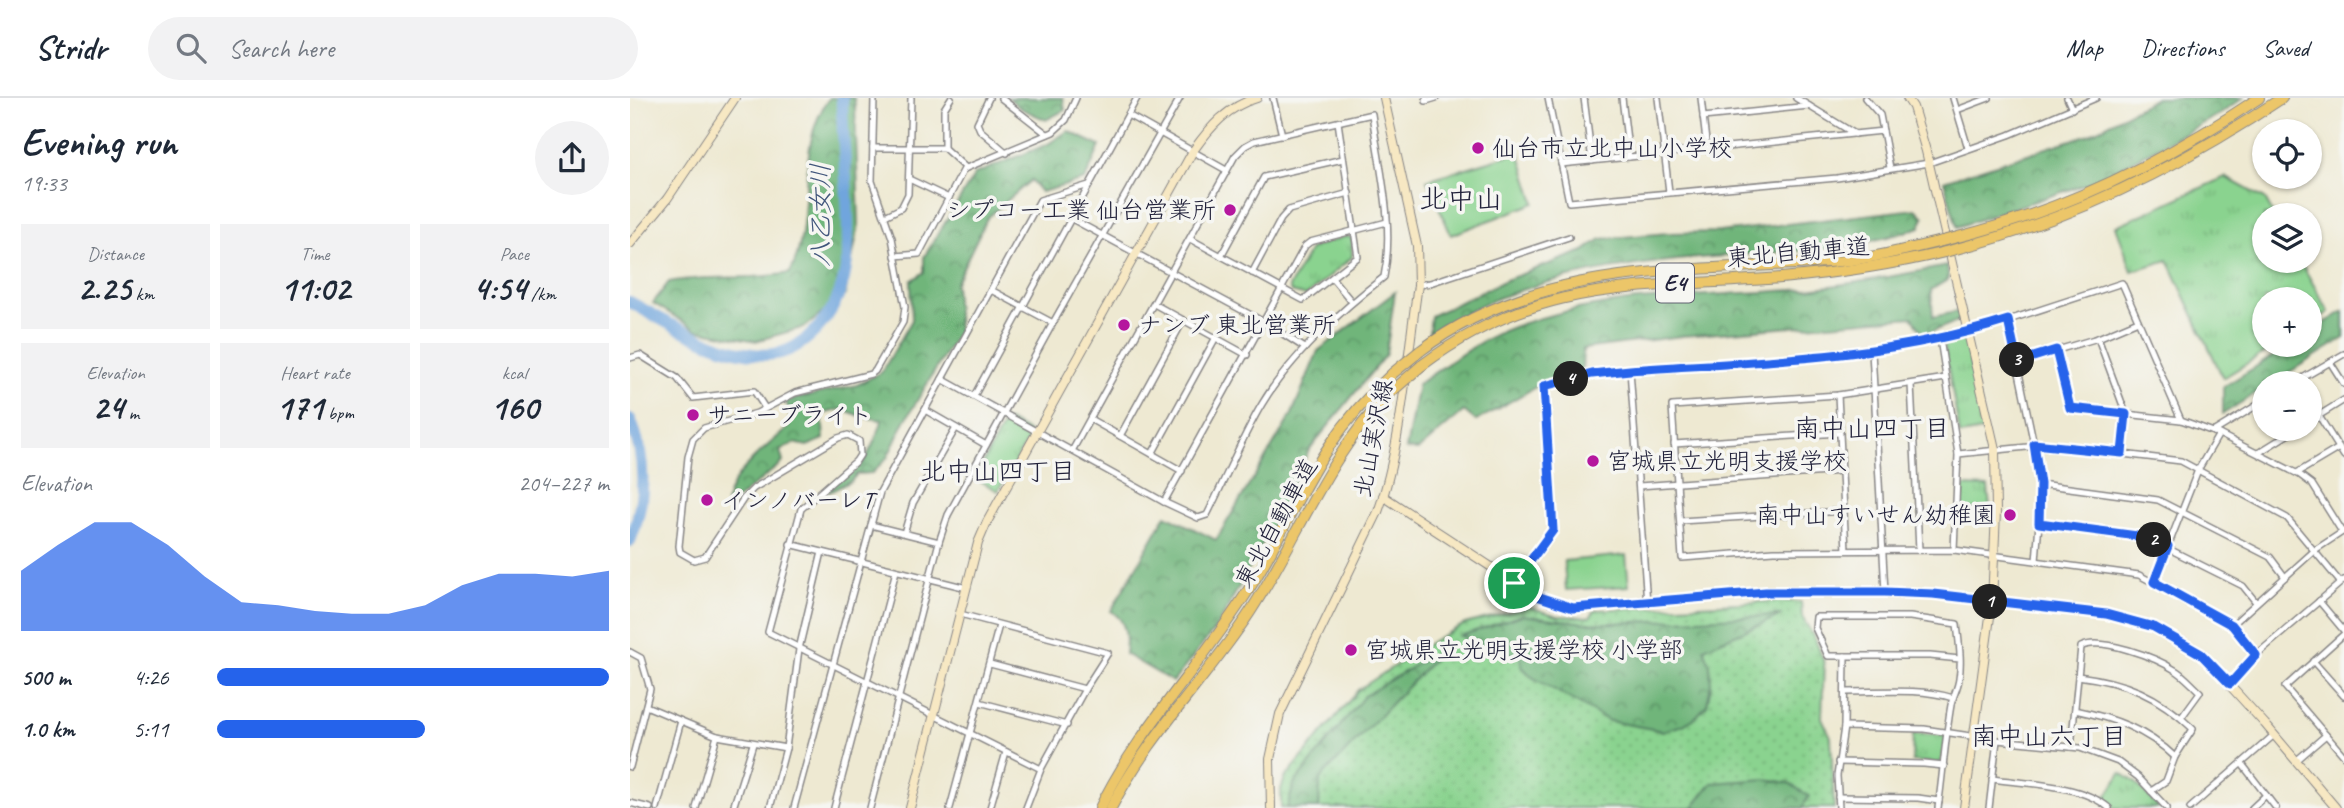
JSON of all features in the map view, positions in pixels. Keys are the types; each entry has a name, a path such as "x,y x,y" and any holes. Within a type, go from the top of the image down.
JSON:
{"highway":[{"name":"東北自動車道","path":"1955,244 2108,184 2202,135 2259,98"},
{"name":"東北自動車道","path":"1100,808 1133,749 1199,662 1251,587 1330,444 1362,402 1393,373 1452,330 1500,305 1554,287 1582,281 1634,273 1830,262 1944,246 2027,229 2103,200 2213,142 2282,98"},
{"name":"東北自動車道","path":"1111,808 1156,735 1220,656 1252,609 1337,457 1390,393 1452,344 1516,312 1569,296 1625,287 1848,271 1944,246"}],"street":[{"path":"630,244 667,199 736,98"},
{"path":"874,98 872,181 885,216 899,269 905,314 903,322 875,371 865,377 795,393 747,417 704,428 693,439 688,457 679,546 685,556 694,560 705,557 744,498 754,488 838,438 848,435 859,441 860,455 856,461 801,509 768,632 1041,769"},
{"path":"885,216 901,208 908,194 911,98"},
{"path":"944,148 944,109 951,98"},
{"path":"989,98 977,123 980,130 1007,153"},
{"path":"1001,98 1047,134"},
{"path":"895,256 919,254 966,167 1007,153 1053,132 1066,120 1076,98"},
{"path":"974,396 1137,98"},
{"path":"870,808 948,515 1180,98"},
{"path":"909,808 978,544 987,522 1138,254 1192,151 1223,115 1257,98"},
{"path":"1273,98 1282,135"},
{"name":"北山実沢線","path":"1271,808 1270,759 1280,715 1370,529 1383,496 1395,439 1418,285 1417,246 1384,98"},
{"path":"1426,98 1426,101 1436,98"},
{"path":"1548,98 1569,202 1837,178 1929,163 2009,135 2096,98"},
{"path":"1584,98 1592,161"},
{"path":"1622,98 1629,157"},
{"path":"1658,98 1669,192"},
{"path":"1701,98 1707,149"},
{"path":"1796,98 1855,134"},
{"path":"1865,98 1880,115 1890,168"},
{"path":"1907,98 1920,125 1995,449 1996,512 1992,602 1964,808"},
{"path":"1953,98 1968,148"},
{"path":"1957,110 1989,98"},
{"path":"2067,98 2072,109"},
{"path":"1703,117 1809,106"},
{"path":"942,379 1164,502 1198,518 1207,515 1262,403 1305,348 1352,302 1384,277 1389,252 1387,222 1372,114 1254,141 1245,146 1226,170 1072,450"},
{"path":"1128,115 1226,170"},
{"path":"1190,239 1303,300 1332,278 1358,257 1338,122"},
{"path":"1561,164 1883,131"},
{"path":"873,148 944,148 966,167"},
{"path":"1221,256 1264,177 1343,159"},
{"path":"909,179 949,198"},
{"path":"794,808 880,492 1040,200 1089,185"},
{"path":"1252,273 1281,219 1289,210 1349,193"},
{"path":"1072,219 1264,322 1305,348"},
{"path":"1164,502 1305,246 1310,242 1387,222"},
{"path":"1418,285 1569,237"},
{"path":"1332,278 1352,302"},
{"path":"1514,583 1553,530 1544,386 1592,374 1872,351 1940,339 1987,327 2122,283 2181,420"},
{"path":"991,290 1053,323"},
{"path":"1154,304 1247,355"},
{"path":"2008,320 2040,484 2036,561"},
{"path":"1121,436 1183,321"},
{"path":"2017,362 2098,338 2138,321"},
{"path":"2098,338 2126,414 2122,453"},
{"path":"1152,454 1216,339"},
{"path":"1940,339 1958,454 1954,550"},
{"path":"2056,350 2070,408 2181,420 2216,433 2297,473 2312,484 2343,532 2315,550 2255,601 2232,625"},
{"path":"1872,351 1885,592"},
{"path":"2315,371 2344,354"},
{"path":"630,358 640,355 677,378 693,398 754,391 765,408"},
{"path":"2330,362 2344,384"},
{"path":"1630,370 1647,603"},
{"path":"1946,378 1838,395 1672,406 1682,558 1774,551 1954,550 2139,575 2232,625 2256,655"},
{"path":"1911,384 1919,550"},
{"path":"1838,395 1846,550"},
{"path":"2322,414 2344,400"},
{"path":"2154,582 2198,470 2216,433 2252,409"},
{"path":"925,410 986,445"},
{"path":"1090,419 1182,471"},
{"path":"2322,421 2344,456"},
{"path":"904,533 913,503 956,428"},
{"path":"1674,444 1839,433"},
{"path":"2258,453 2278,441"},
{"path":"1958,454 2034,444 2181,461 2287,518 2342,581 2256,655 2230,684"},
{"path":"2297,473 2339,448"},
{"path":"1639,486 1842,471"},
{"path":"2040,484 2138,495 2158,500 2270,557 2285,577"},
{"path":"1383,496 1534,595 1573,608 1766,592 1885,592 1933,594 2106,614 2154,627 2201,654 2297,760 2336,808"},
{"path":"1680,521 1843,511"},
{"path":"2039,523 2145,537 2168,546 2244,586 2255,601"},
{"path":"871,524 939,542"},
{"path":"790,544 967,588"},
{"path":"770,808 786,748 799,649 822,551"},
{"path":"834,808 897,571"},
{"path":"2319,601 2344,632 2285,687 2344,756"},
{"path":"960,614 1108,653 1041,769 1026,808"},
{"path":"1838,797 1918,798 1939,804 1953,698 1959,682 1961,659 1957,624 1910,617 1816,617 1815,628 1828,656 1930,656 1961,659"},
{"path":"950,808 999,625"},
{"path":"2071,747 2081,647 2087,644 2120,648 2148,656 2177,671 2200,692 2181,718"},
{"path":"630,652 641,657 650,689 630,767"},
{"path":"1839,808 1838,762 1847,692 1846,656"},
{"path":"2314,661 2344,696"},
{"path":"989,664 1085,689"},
{"path":"2078,676 2110,680 2142,692 2193,729 2175,757 2166,781 2151,791"},
{"path":"1847,692 1940,694 1953,698"},
{"path":"979,702 1067,725"},
{"path":"646,706 717,736 786,748"},
{"path":"2075,710 2123,722 2162,745 2175,757"},
{"path":"657,808 681,721"},
{"path":"1844,727 1948,732 2071,747 2118,762 2138,777 2167,808"},
{"path":"2190,808 2274,735"},
{"path":"2297,760 2326,735"},
{"path":"696,808 717,736"},
{"path":"1989,808 1997,740"},
{"path":"733,808 753,744"},
{"path":"990,808 1006,752"},
{"path":"1838,762 1944,766"},
{"path":"2242,764 2276,808"},
{"path":"1992,779 2076,791 2101,801 2109,808"},
{"path":"2252,808 2266,795"},
{"path":"630,803 650,808"}],"green space":[{"path":"829,98 854,98 855,105 859,224 845,295 805,327 756,341 697,330 653,303 669,282 790,273 802,230 812,139 818,118"},
{"path":"1009,98 1063,98 1065,110 1046,120 1020,108"},
{"path":"2156,98 2243,98 2222,113 2095,181 1957,227 1944,181 2090,134"},
{"path":"1068,131 1100,146 1085,180 1041,192 1031,180 987,218 955,284 958,332 905,421 887,458 872,473 857,474 851,481 828,493 838,480 863,462 882,420 863,417 842,409 822,414 824,439 807,446 794,443 780,451 783,462 726,508 728,496 740,474 789,427 790,415 786,401 857,385 882,372 912,320 911,281 924,272 924,257 975,174 1048,144"},
{"path":"1519,152 1535,203 1451,235 1427,180"},
{"path":"2225,177 2265,199 2267,203 2252,203 2252,273 2307,273 2315,287 2252,287 2252,357 2257,357 2223,378 2168,260 2132,271 2116,226"},
{"path":"1916,209 1924,217 1920,227 1893,236 1811,250 1673,260 1570,277 1487,302 1429,333 1431,316 1506,280 1584,251 1601,239 1719,232"},
{"path":"1346,236 1352,238 1352,257 1306,296 1291,292 1289,287 1311,248"},
{"path":"1947,266 1949,279 1931,290 1933,317 1959,311 1961,320 1923,335 1913,317 1682,336 1583,349 1582,371 1548,380 1476,421 1464,411 1418,450 1406,449 1418,384 1475,345 1513,327 1549,316 1622,302 1806,289"},
{"path":"1395,292 1386,354 1309,450 1275,521 1218,625 1173,682 1125,654 1125,630 1111,611 1166,515 1216,540 1292,414 1318,351"},
{"path":"2322,300 2329,312 2322,316"},
{"path":"2344,311 2344,338 2322,352 2322,325"},
{"path":"1966,339 1983,431 1960,435 1944,345"},
{"path":"2272,357 2314,357 2291,371 2252,371 2252,396 2223,414 2223,387"},
{"path":"1008,421 1028,431 1030,436 998,491 975,478 1004,423"},
{"path":"1963,486 1988,487 1990,509 1962,509"},
{"path":"1626,555 1629,586 1566,590 1564,561"},
{"path":"1801,602 1802,617 1824,662 1822,718 1831,737 1834,808 1281,808 1281,789 1285,778 1358,690 1434,640 1465,624 1529,607 1558,616 1590,617 1595,610"},
{"path":"1522,615 1586,623 1613,623 1782,615 1704,648 1710,665 1711,685 1707,705 1695,718 1663,731 1609,721 1532,677 1522,667 1521,657 1460,636"},
{"path":"1445,647 1320,779 1319,808 1287,808 1294,784 1364,696"},
{"path":"1913,734 1944,735 1946,738 1941,763 1912,761"},
{"path":"2121,773 2135,782 2159,808 2115,808 2104,800"},
{"path":"1766,779 1789,783 1809,796 1802,808 1693,808 1712,783"}],"waterway":[{"name":"八乙女川","path":"630,302 699,338 738,352 781,353 795,347 813,333 836,301 846,268 848,219 842,98"},
{"name":"八乙女川","path":"630,419 642,464 642,496 630,541"}],"place":[{"name":"仙台市立北中山小学校","path":"1478,148"},
{"name":"シプコー工業 仙台営業所","path":"1230,210"},
{"name":"ナンブ 東北営業所","path":"1124,325"},
{"name":"サニーブライト","path":"693,415"},
{"name":"宮城県立光明支援学校","path":"1593,461"},
{"name":"インノバーレT","path":"707,500"},
{"name":"南中山すいせん幼稚園","path":"2010,515"},
{"name":"宮城県立光明支援学校 小学部","path":"1351,650"}],"district":[{"name":"北中山","path":"1461,198"},
{"name":"南中山四丁目","path":"1872,428"},
{"name":"北中山四丁目","path":"998,471"},
{"name":"南中山六丁目","path":"2049,736"}],"route":[{"path":"2008,320 2017,362 2056,350 2070,408 2126,414 2122,453 2034,444 2040,484 2039,523 2145,537 2168,546 2154,582 2232,625 2256,655 2230,684 2201,654 2154,627 2106,614 1933,594 1885,592 1766,592 1573,608 1552,603 1514,583 1553,530 1544,386 1592,374 1630,370 1865,353 1940,339 2008,320"}]}
